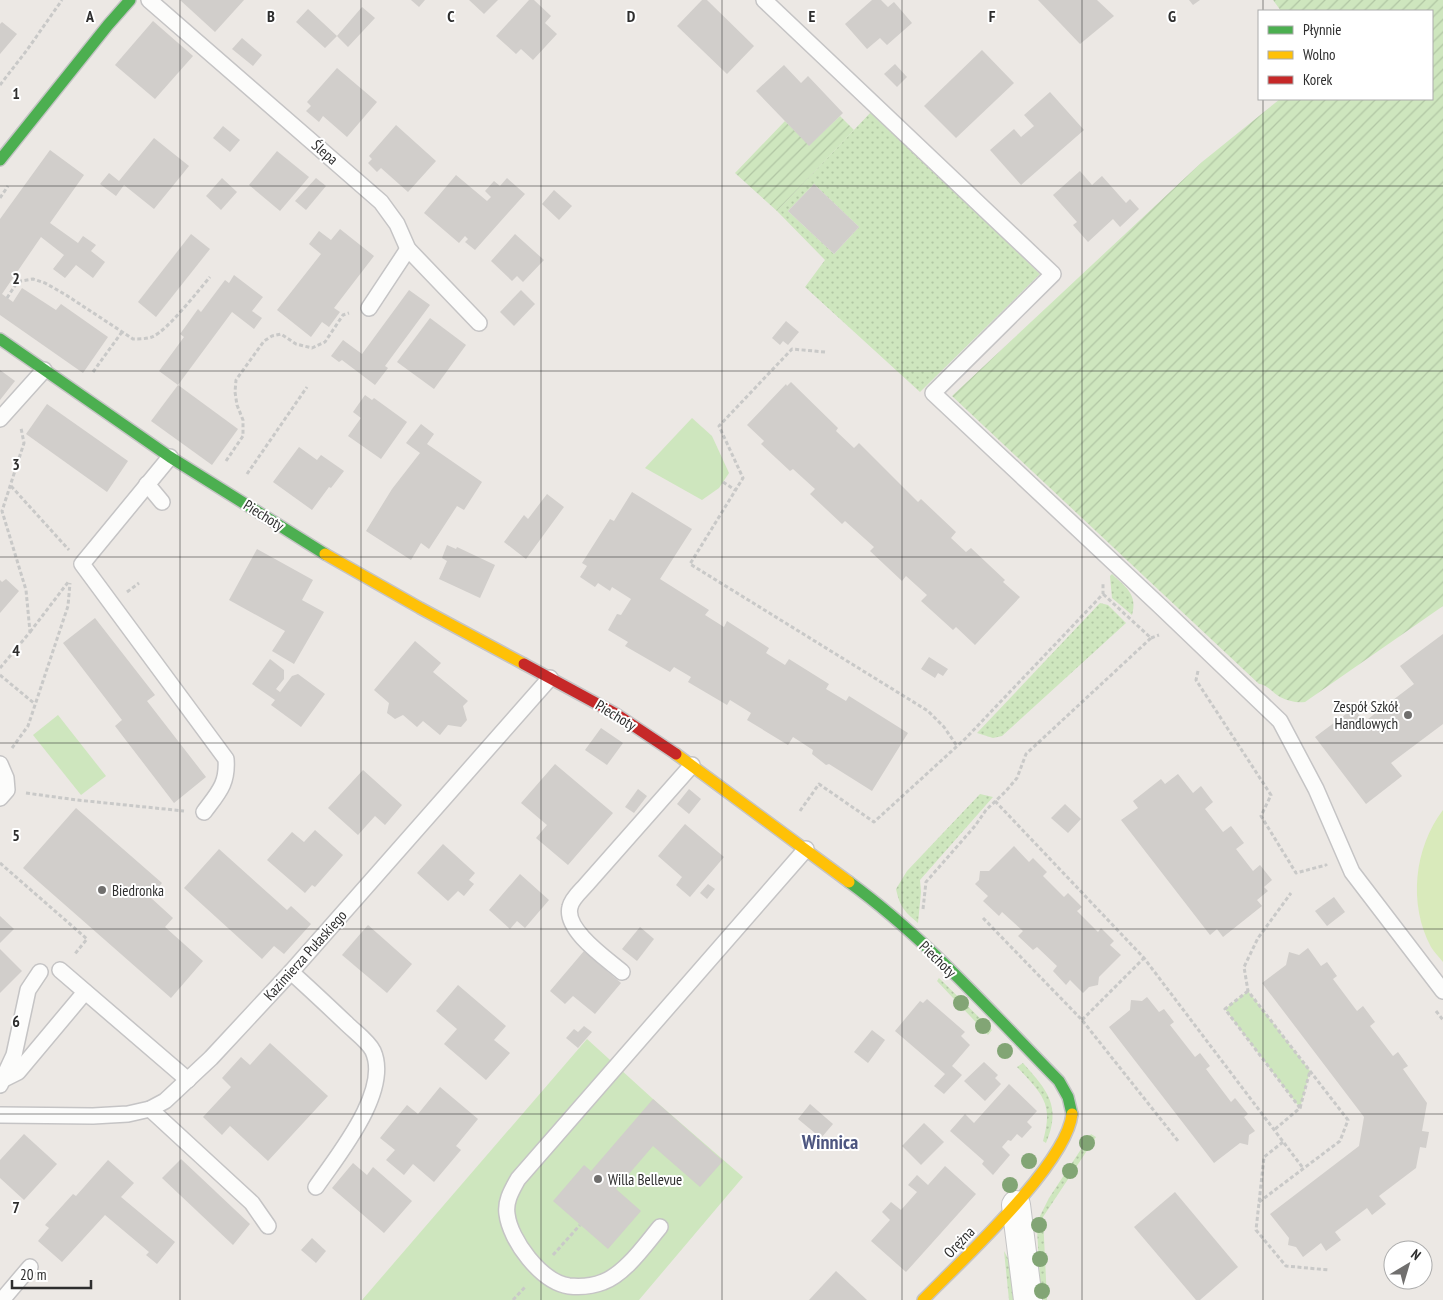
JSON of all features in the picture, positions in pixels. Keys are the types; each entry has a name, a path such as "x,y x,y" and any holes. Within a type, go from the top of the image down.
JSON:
{"street":[{"path":"0,160 108,24 130,0"},
{"name":"Piechoty","path":"0,339 170,457 378,584 616,714 692,765 866,894 920,941 1059,1081 1067,1093 1072,1115 1059,1149 1016,1205"},
{"path":"1016,1205 1028,1300"},
{"name":"Orężna","path":"924,1300 1016,1205"}],"lane":[{"name":"Ślepa","path":"150,0 381,202 397,224 408,249 479,323"},
{"path":"764,0 1054,274 932,393 1280,721 1316,789 1352,872 1443,991"},
{"path":"369,308 408,249"},
{"path":"0,419 44,370"},
{"path":"170,457 82,564 226,760 227,773 224,782 204,812"},
{"path":"147,484 162,502"},
{"name":"Kazimierza Pułaskiego","path":"0,1115 93,1116 128,1114 150,1109 165,1101 211,1058 291,972 550,678"},
{"path":"0,764 6,778 3,794"},
{"path":"622,972 587,942 575,927 570,906 581,890 692,765"},
{"path":"660,1227 620,1272 604,1282 586,1286 567,1286 540,1270 522,1250 512,1233 506,1213 509,1195 518,1179 806,849"},
{"path":"60,970 188,1080"},
{"path":"2,1082 14,1055 28,990 40,972"},
{"path":"291,972 362,1038 373,1051 376,1066 376,1085 359,1125 316,1187"},
{"path":"2,1082 18,1072 85,992"},
{"path":"150,1109 252,1203 268,1226"},
{"path":"2,1300 30,1267"}],"path":[{"path":"0,84 27,50 62,0"},
{"path":"0,198 12,180"},
{"path":"7,298 16,284 33,279 66,295 133,339 141,339 154,336 167,326 210,278"},
{"path":"211,482 243,436 242,420 234,392 236,380 264,341 280,334 296,344 312,348 325,342 344,315 369,308"},
{"path":"78,393 122,332"},
{"path":"825,352 792,349 719,426 742,478 698,554 690,564 928,711 944,727 957,746"},
{"path":"232,495 307,387"},
{"path":"17,400 24,443 2,511 26,590 30,632"},
{"path":"723,482 735,490"},
{"path":"10,486 82,564"},
{"path":"796,816 819,784 874,822 988,716 1103,594 1104,569 1111,561"},
{"path":"0,764 28,726 68,606 70,580"},
{"path":"0,668 59,594"},
{"path":"1103,594 1151,638"},
{"path":"920,941 926,882 975,826 986,810 1017,778 1026,754 1151,638 1163,634"},
{"path":"1200,666 1196,680 1271,795 1261,816 1296,873 1326,865 1331,873"},
{"path":"0,675 35,704"},
{"path":"3,794 204,812"},
{"path":"994,802 1144,958 1303,1168"},
{"path":"0,863 88,939"},
{"path":"1259,1202 1340,1141 1348,1120 1248,991 1244,967 1258,938 1291,893"},
{"path":"983,918 1082,1020 1178,1141"},
{"path":"1082,1020 1144,958"},
{"path":"1248,991 1225,1009 1300,1108"},
{"path":"1431,1005 1443,1020"},
{"path":"1274,1130 1300,1108 1310,1072"},
{"path":"1284,1142 1264,1157 1256,1230 1286,1266 1330,1270"}],"green space":[{"path":"1273,0 1443,0 1443,606 1305,702 1283,698 1259,684 952,396 1202,162 1279,100 1433,100 1433,10 1280,10"},
{"path":"872,111 1040,274 920,392 805,287 825,260 777,211","holes":["814,184 859,227 834,254 788,211"]},
{"path":"840,116 854,130 777,211 735,173 785,121 809,145"},
{"path":"692,418 712,436 729,473 719,488 702,500 645,468"},
{"path":"1112,574 1130,592 1133,602 1132,615 1112,598 1110,576"},
{"path":"1100,603 1108,605 1126,623 1002,736 993,738 977,733"},
{"path":"58,715 106,776 81,795 33,735"},
{"path":"980,794 993,797 920,880 921,892 918,923 903,908 896,889 907,871"},
{"path":"1443,810 1443,962 1431,947 1424,930 1419,913 1417,895 1420,859 1433,825"},
{"path":"939,978 992,1030 988,1035 937,981"},
{"path":"1248,991 1310,1071 1300,1108 1225,1009"},
{"path":"587,1039 743,1177 639,1300 362,1300"},
{"path":"1023,1063 1050,1099 1053,1119 1046,1143 1043,1141 1047,1117 1044,1100 1017,1067"},
{"path":"1091,1134 1096,1137 1043,1217 1047,1300 1041,1300 1037,1229 1040,1216 1049,1198"},
{"path":"1004,1251 1010,1262 1015,1300 1009,1300"}],"building":[{"path":"180,0 244,0 215,32"},
{"path":"411,0 425,0 419,7"},
{"path":"469,0 498,0 484,14"},
{"path":"529,0 534,0 551,16 545,23 557,34 533,60 521,49 516,54 496,36"},
{"path":"702,0 707,0 754,46 727,74 677,26"},
{"path":"872,0 881,0 888,7 894,2 912,23 887,45 880,38 867,49 845,24"},
{"path":"1038,0 1097,0 1114,16 1080,44"},
{"path":"1189,0 1200,0 1193,5"},
{"path":"362,7 375,18 348,47 337,36"},
{"path":"308,9 337,36 325,48 296,22"},
{"path":"153,21 193,56 155,99 115,65"},
{"path":"2,22 17,34 0,54 0,24"},
{"path":"242,38 262,55 253,66 232,49"},
{"path":"982,50 1014,83 956,138 924,106"},
{"path":"895,64 907,77 897,87 884,74"},
{"path":"784,65 801,83 808,76 843,113 809,146 756,91"},
{"path":"337,68 377,102 347,137 323,116 319,122 306,111 311,106 307,102"},
{"path":"1050,92 1084,130 1021,185 990,150 1014,129 1021,137 1034,126 1024,115"},
{"path":"396,125 436,161 408,192 381,168 377,172 368,163 372,159 369,156"},
{"path":"223,126 240,140 230,152 213,138"},
{"path":"154,138 189,166 154,209 124,185 116,196 100,184 109,173 119,181"},
{"path":"50,150 84,175 50,223 78,243 83,236 96,245 91,251 105,262 93,278 76,265 65,278 53,269 64,255 41,237 2,294 13,302 22,288 56,310 61,304 108,337 83,373 0,315 0,219"},
{"path":"277,151 309,177 280,211 249,185"},
{"path":"1080,171 1092,185 1102,176 1126,203 1130,199 1139,209 1120,227 1113,219 1088,242 1073,225 1077,222 1053,195"},
{"path":"456,175 487,201 491,197 485,191 494,181 500,186 507,178 525,194 475,250 465,242 468,239 465,236 459,243 424,213"},
{"path":"222,178 237,192 221,210 206,196"},
{"path":"316,178 326,186 306,210 295,201"},
{"path":"814,184 859,227 834,254 788,211"},
{"path":"554,190 572,206 559,220 542,204"},
{"path":"340,229 374,256 334,308 340,312 329,327 322,322 311,337 277,310 321,254 309,244 319,231 331,240"},
{"path":"191,234 210,249 156,317 138,302"},
{"path":"515,234 544,260 523,282 517,276 512,281 491,261"},
{"path":"234,275 263,297 252,311 262,318 254,329 232,312 178,385 159,371 184,337 180,334 198,309 201,312 225,280 229,283"},
{"path":"409,290 430,305 385,366 388,368 375,385 342,360 339,362 331,356 343,340 362,354"},
{"path":"521,290 535,304 514,326 500,312"},
{"path":"430,318 466,345 434,389 397,362"},
{"path":"786,321 799,332 788,345 783,341 780,345 772,338"},
{"path":"0,370 15,381 0,400"},
{"path":"791,382 838,428 836,431 854,448 859,443 918,502 921,499 956,532 951,538 966,552 971,548 1020,597 975,645 956,627 953,630 921,601 927,595 906,576 902,581 870,551 874,547 845,521 842,524 810,494 815,489 793,469 790,471 761,444 764,441 747,425 786,384 787,386"},
{"path":"178,385 238,429 212,465 151,421"},
{"path":"365,395 372,400 374,398 407,422 381,459 348,436 361,418 353,412"},
{"path":"47,404 128,461 107,492 26,434"},
{"path":"421,424 434,434 427,444 482,482 464,510 457,506 429,549 421,543 411,560 366,531 392,489 420,453 406,443"},
{"path":"299,447 317,460 321,455 344,471 312,510 273,482"},
{"path":"632,492 692,529 660,579 709,610 705,615 724,627 727,621 769,648 766,653 785,665 789,659 829,684 826,689 846,701 849,696 908,733 872,791 829,764 826,765 812,754 813,750 793,737 788,745 747,720 751,713 730,700 727,705 688,682 691,677 674,667 670,672 625,646 628,642 608,630 617,614 621,615 631,599 612,587 610,591 598,583 595,587 580,577 587,566 582,563 610,519 614,521"},
{"path":"547,494 564,507 526,559 504,542 524,515 528,519"},
{"path":"447,545 456,549 457,547 495,565 480,598 439,579 447,561 442,558"},
{"path":"257,549 313,580 302,600 324,612 294,664 272,651 285,631 229,600"},
{"path":"6,579 19,591 0,613 0,580 2,582"},
{"path":"95,618 155,695 147,701 206,777 174,803 115,726 122,720 63,643"},
{"name":"Zespół Szkół Handlowych","path":"1443,634 1443,724 1391,763 1402,776 1366,804 1315,737 1354,708 1364,722 1414,684 1400,666"},
{"path":"415,641 441,663 433,672 468,701 463,706 467,720 461,727 448,725 440,735 423,721 417,727 403,715 395,719 387,713 389,703 374,690"},
{"path":"929,657 948,669 943,676 938,673 935,678 921,669"},
{"path":"270,659 284,670 284,679 276,689 280,692 292,676 298,674 325,694 301,727 271,705 275,700 252,684"},
{"path":"601,728 623,743 607,765 585,750"},
{"path":"555,764 613,813 568,865 536,838 547,825 521,803"},
{"path":"363,770 402,805 385,825 375,816 358,835 328,808"},
{"path":"1178,774 1193,793 1201,786 1213,802 1205,809 1223,832 1231,826 1244,843 1236,849 1253,871 1260,865 1272,880 1264,887 1268,891 1257,900 1262,906 1223,937 1217,929 1210,935 1121,820 1138,808 1133,801 1161,779 1165,784"},
{"path":"638,789 647,796 634,813 625,807"},
{"path":"689,789 701,799 689,814 677,804"},
{"path":"1065,804 1081,819 1068,833 1051,818"},
{"name":"Biedronka","path":"76,808 162,883 150,897 173,918 165,927 203,961 171,998 23,868"},
{"path":"685,824 724,857 690,897 676,885 682,877 658,856"},
{"path":"315,830 343,855 315,887 312,885 305,893 267,860 292,832 304,842"},
{"path":"443,844 475,873 469,880 474,884 464,896 458,891 448,901 417,873"},
{"path":"1014,846 1029,862 1033,858 1047,872 1043,876 1064,897 1068,893 1082,907 1077,911 1098,932 1101,928 1114,941 1110,945 1121,955 1099,977 1098,985 1089,987 1083,993 1070,980 1066,985 1053,971 1057,966 1037,947 1033,950 1018,936 1023,931 1002,912 999,916 983,901 988,896 975,884 979,880 980,871 989,871"},
{"path":"219,849 287,910 291,906 311,924 284,954 274,946 262,959 184,888"},
{"path":"520,874 549,900 525,928 517,921 510,929 489,910"},
{"path":"708,884 715,889 707,899 700,893"},
{"path":"1334,897 1345,912 1327,926 1315,911"},
{"path":"0,916 14,929 0,943"},
{"path":"368,925 412,964 387,993 342,955"},
{"path":"640,927 654,939 637,961 622,949"},
{"path":"1308,948 1321,966 1327,962 1337,976 1333,979 1357,1011 1363,1006 1375,1022 1370,1026 1393,1056 1398,1052 1408,1066 1403,1069 1427,1103 1422,1131 1429,1132 1426,1148 1420,1147 1416,1168 1379,1196 1386,1204 1372,1215 1367,1208 1335,1232 1341,1240 1326,1251 1321,1243 1303,1257 1296,1247 1288,1245 1289,1238 1270,1214 1359,1146 1364,1117 1262,983 1286,965 1289,952 1299,955"},
{"path":"0,949 22,971 0,993"},
{"path":"584,951 621,983 595,1014 573,996 565,1004 550,991"},
{"path":"458,985 506,1026 494,1040 510,1053 486,1080 444,1044 457,1029 436,1011"},
{"path":"1147,997 1159,1012 1164,1009 1174,1022 1170,1025 1195,1057 1200,1053 1210,1066 1206,1069 1231,1102 1235,1098 1248,1114 1244,1117 1255,1131 1249,1135 1248,1145 1240,1143 1214,1163 1109,1027 1130,1010 1131,1000 1142,1001"},
{"path":"927,999 965,1032 961,1036 970,1045 952,1066 962,1075 944,1094 934,1086 945,1074 895,1031 920,1001 923,1003"},
{"path":"584,1026 592,1032 578,1048 566,1038 574,1029 578,1032"},
{"path":"872,1030 885,1040 868,1063 854,1052"},
{"path":"270,1043 328,1096 268,1161 230,1126 222,1135 203,1117 231,1087 222,1078 241,1057 250,1065"},
{"path":"984,1062 998,1075 995,1078 1001,1084 985,1101 964,1081"},
{"path":"1009,1084 1037,1111 1027,1122 1032,1127 1022,1138 1017,1134 1002,1147 1010,1155 993,1175 982,1164 984,1161 950,1131 965,1114 974,1123"},
{"path":"440,1087 478,1119 456,1146 461,1150 434,1182 413,1164 404,1175 386,1160 395,1150 380,1138 407,1105 418,1114"},
{"name":"Willa Bellevue","path":"653,1099 723,1161 700,1187 653,1146 616,1189 641,1211 608,1249 553,1201 584,1165 591,1171"},
{"path":"810,1104 833,1124 821,1138 798,1119"},
{"path":"924,1123 944,1142 921,1165 902,1146"},
{"path":"24,1134 57,1164 24,1200 0,1178 0,1160"},
{"path":"181,1159 250,1224 233,1245 162,1178"},
{"path":"108,1160 134,1183 121,1197 175,1242 157,1264 146,1255 149,1252 105,1215 62,1262 38,1241 49,1228 45,1225 73,1194 76,1196"},
{"path":"353,1163 367,1175 373,1167 412,1201 384,1233 332,1188"},
{"path":"945,1166 976,1194 906,1272 871,1241 890,1220 882,1212 891,1202 901,1210 917,1192 908,1185 917,1175 928,1185"},
{"path":"1175,1192 1238,1267 1200,1300 1196,1300 1134,1227"},
{"path":"312,1238 326,1251 316,1263 301,1250"},
{"path":"836,1271 867,1300 809,1300"}],"traffic: fast":[{"path":"0,160 130,0"},
{"path":"0,339 170,457 325,554"},
{"path":"849,882 878,904 932,952 1059,1081 1068,1097 1072,1114"}],"traffic: slow":[{"path":"325,554 524,664"},
{"path":"676,754 849,882"},
{"path":"923,1300 1010,1212 1032,1185 1052,1159 1066,1135 1072,1114"}],"traffic: jam":[{"path":"524,664 616,714 676,754"}],"place":[{"name":"Zespół Szkół Handlowych","path":"1408,715"},
{"name":"Biedronka","path":"102,890"},
{"name":"Willa Bellevue","path":"598,1179"}],"district":[{"name":"Winnica","path":"830,1142"}]}
